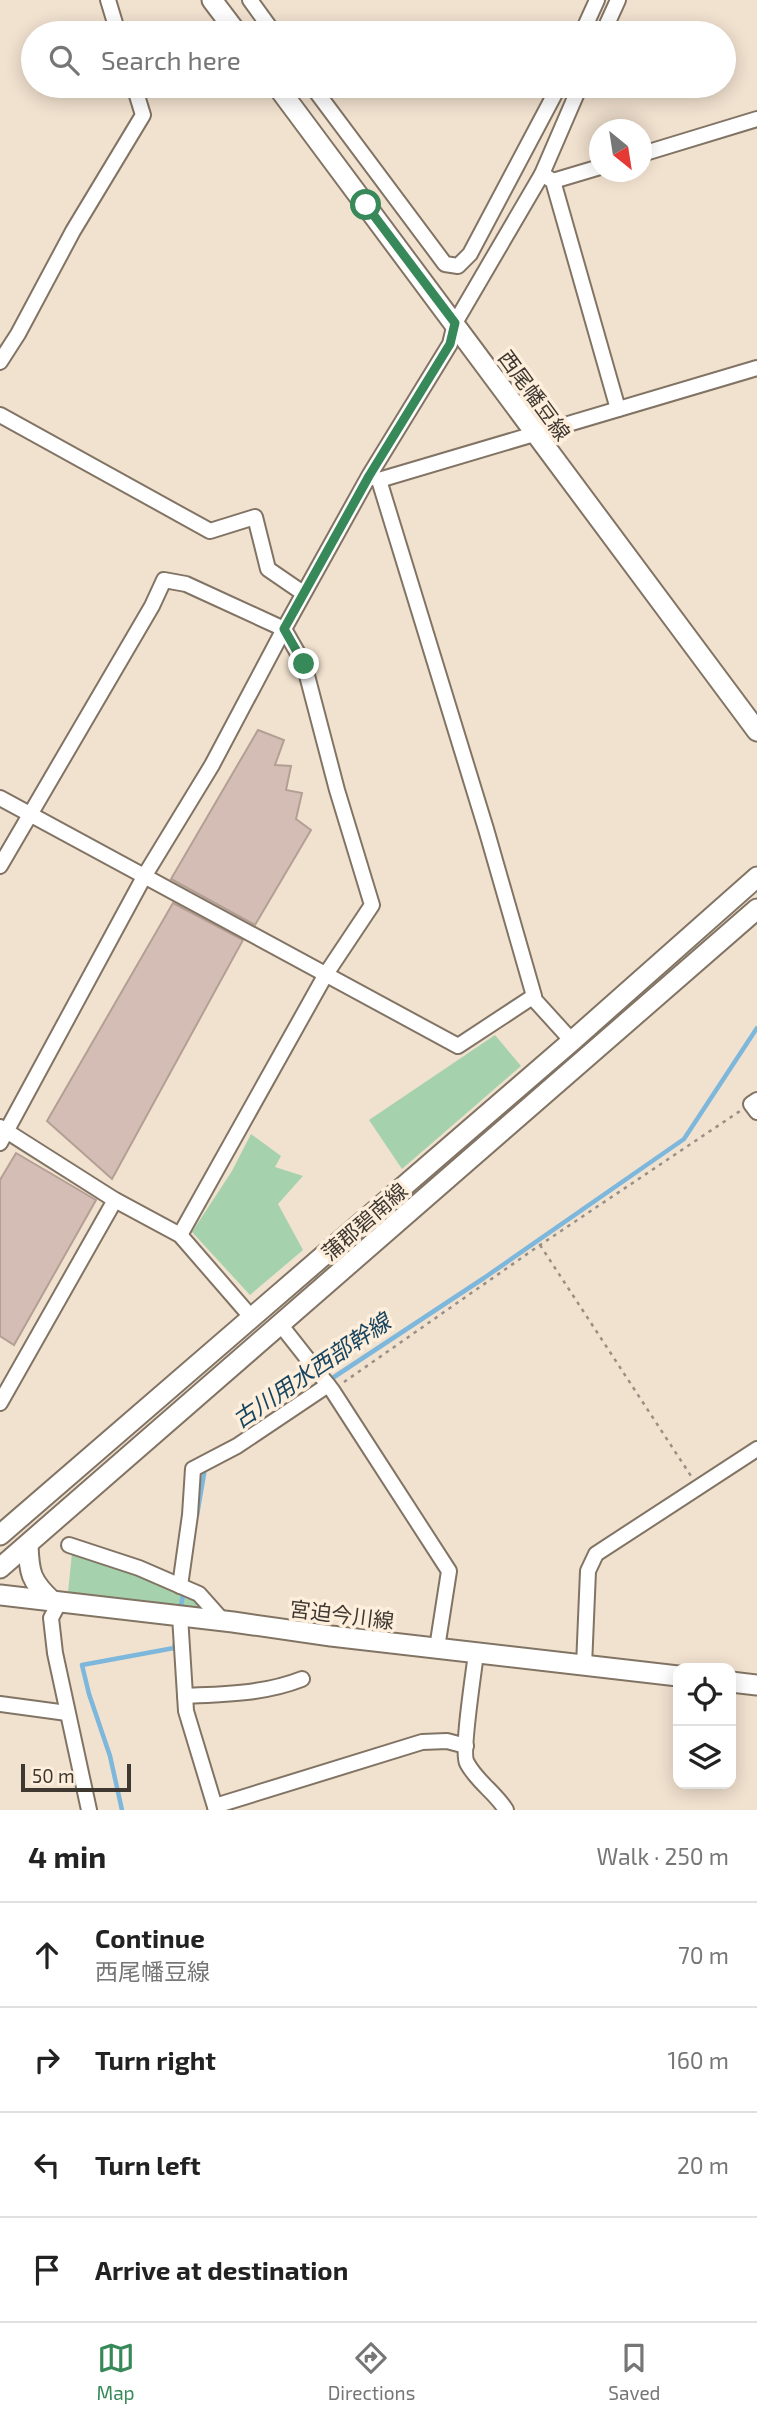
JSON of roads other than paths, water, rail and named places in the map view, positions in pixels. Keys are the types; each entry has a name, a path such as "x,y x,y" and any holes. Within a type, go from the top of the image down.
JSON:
{"main road":[{"path":"212,0 228,21"},
{"name":"西尾幡豆線","path":"285,98 757,731"},
{"name":"蒲郡碧南線","path":"0,1535 572,1041 757,877"},
{"name":"蒲郡碧南線","path":"0,1568 757,909"},
{"path":"28,1545 29,1571 36,1586 55,1601"},
{"name":"宮迫今川線","path":"0,1595 673,1675"},
{"path":"736,1683 757,1685"}],"street":[{"path":"108,0 114,21"},
{"path":"250,0 265,21"},
{"path":"587,21 597,0"},
{"path":"608,21 618,0"},
{"path":"0,362 73,231 143,116 138,98"},
{"path":"321,98 445,264 458,267 470,254 553,98"},
{"path":"252,1318 180,1235 3,1134 145,875 212,765 303,593 374,478 450,344 455,323 547,177 576,98"},
{"path":"652,151 757,119"},
{"path":"547,177 589,169"},
{"path":"547,177 618,409"},
{"path":"374,478 535,435 757,368"},
{"path":"0,415 209,531 256,517 268,569 303,593"},
{"path":"0,798 458,1046 532,998 534,996 486,829 374,478"},
{"path":"0,866 28,815 75,741 164,580 186,584 284,629 304,664 337,790 372,905 326,974 180,1235"},
{"path":"532,998 572,1041"},
{"path":"0,1403 115,1200"},
{"path":"280,1324 330,1388 449,1571 437,1648"},
{"path":"180,1586 193,1469 237,1446 330,1388"},
{"path":"584,1665 588,1571 596,1554 757,1449"},
{"path":"69,1545 139,1568 199,1594 223,1621"},
{"path":"55,1601 51,1618 67,1713 89,1810"},
{"path":"180,1616 186,1711 216,1808 422,1742 447,1741 466,1746"},
{"path":"476,1653 464,1760 506,1810"},
{"path":"185,1696 258,1692 302,1679"},
{"path":"0,1704 67,1713"}],"waterway":[{"name":"古川用水西部幹線","path":"328,1381 484,1278 684,1139 757,1028"},
{"name":"古川用水西部幹線","path":"197,1515 205,1468"},
{"name":"古川用水西部幹線","path":"180,1611 184,1589"},
{"name":"古川用水西部幹線","path":"122,1810 110,1756 82,1665 174,1648 176,1637"}]}
